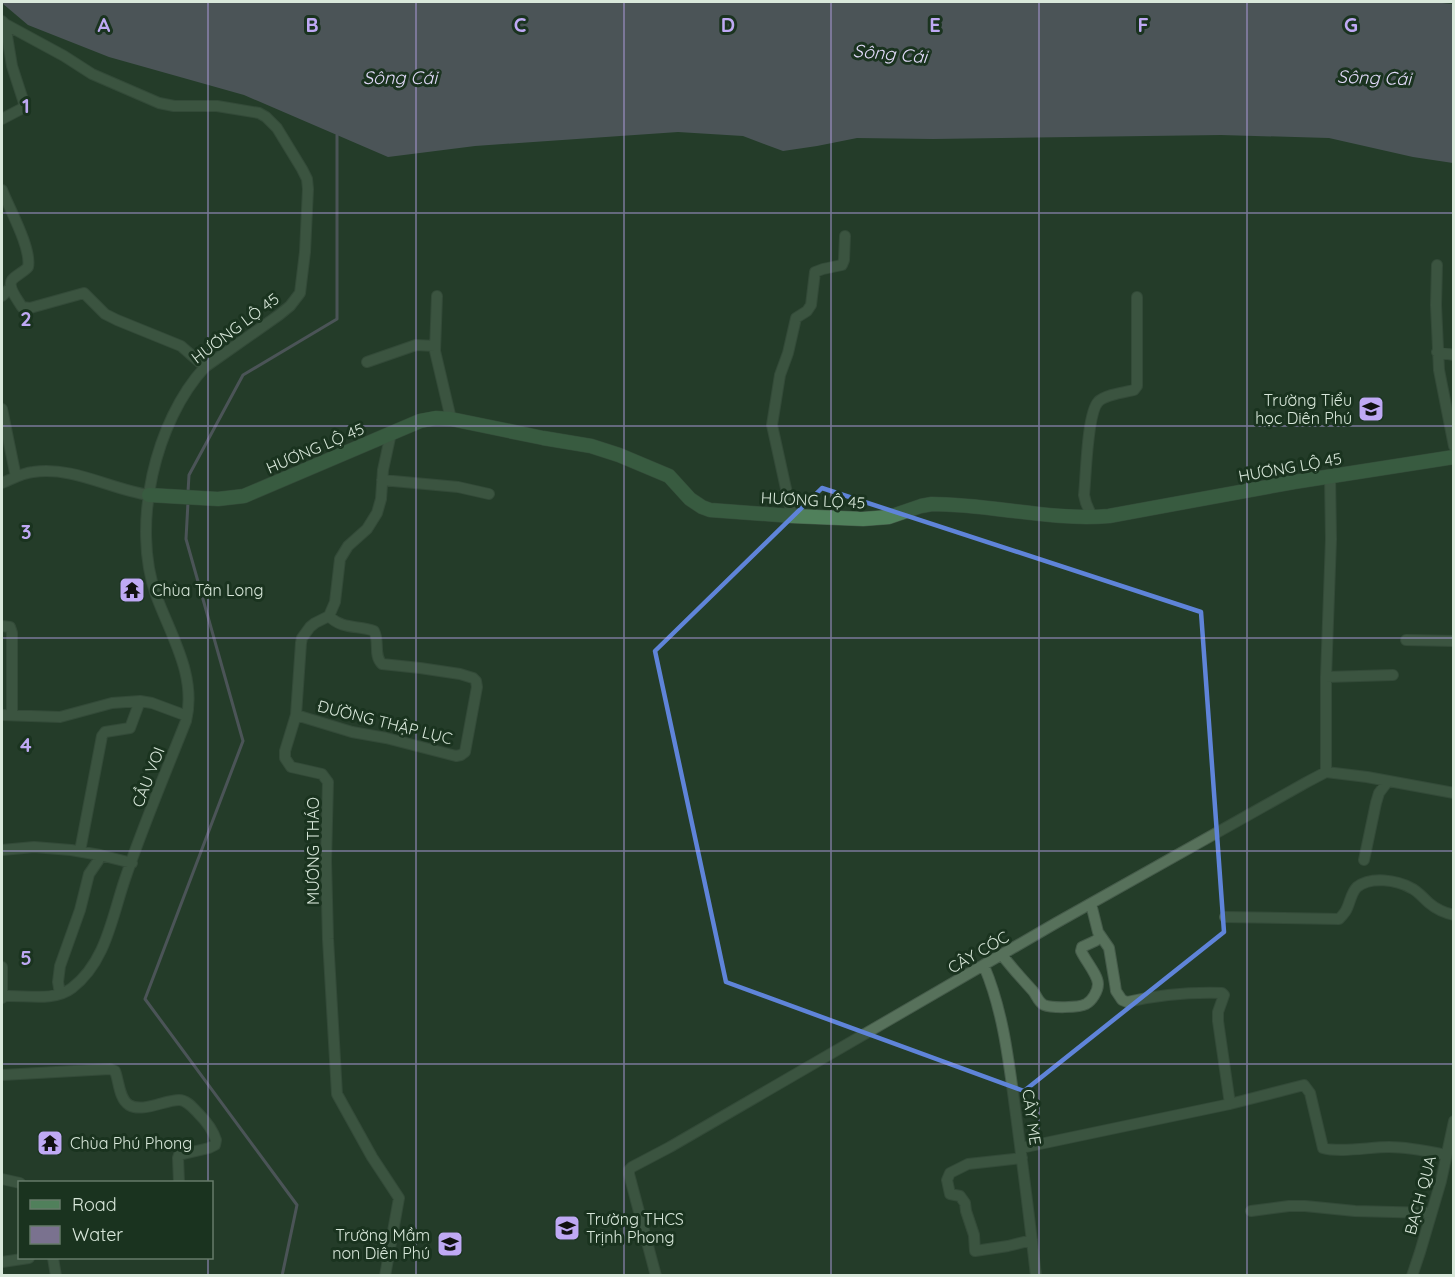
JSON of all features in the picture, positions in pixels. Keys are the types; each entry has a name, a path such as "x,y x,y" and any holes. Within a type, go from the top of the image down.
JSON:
{"street":[{"path":"2,119 23,108 24,103 12,66 3,23"},
{"name":"HƯƠNG LỘ 45","path":"3,23 58,52 92,74 159,104 217,106 259,113 267,117 277,128 302,169 308,184 305,252 300,292 290,306 279,315 205,367 196,376 182,396 169,422 158,454 149,495 201,499 244,496 420,421 436,418 591,446 620,454 663,472 696,504 710,510 850,519 889,517 921,506 938,504 1092,518 1330,476 1454,457"},
{"path":"2,190 25,244 29,262 26,270 12,280 11,287 2,296"},
{"path":"792,516 773,432 773,416 780,375 787,357 796,318 807,311 811,305 816,272 842,266 845,237"},
{"path":"1437,265 1437,352 1440,381 1454,446"},
{"path":"11,287 25,309 82,293 86,294 105,314 117,321 181,345 205,367"},
{"path":"437,297 435,351 451,419"},
{"path":"1092,518 1084,495 1091,422 1094,408 1100,400 1134,390 1137,386 1137,297"},
{"path":"367,362 416,345 435,346"},
{"path":"1437,352 1454,355"},
{"path":"2,409 16,477"},
{"path":"329,616 336,595 340,559 348,546 367,529 380,506 382,480 391,434"},
{"path":"2,483 30,472 67,472 149,495"},
{"path":"1330,476 1331,539 1326,677 1326,772 1367,777 1454,794"},
{"path":"382,480 458,487 489,494"},
{"name":"CẦU VOI","path":"60,994 71,989 82,978 102,950 187,716 188,678 156,595 150,573 147,542 149,495"},
{"name":"MƯƠNG THÁO","path":"329,616 310,627 302,638 296,715 285,758 296,769 322,774 328,782 326,861 337,1094 372,1157 399,1198 384,1275"},
{"name":"ĐƯỜNG THẬP LỤC","path":"296,715 352,732 456,756 465,752 477,687 476,681 460,674 382,664 378,658 377,638 374,631 344,626 329,616"},
{"path":"2,626 10,627 12,633 7,715 60,717 112,703 140,701 187,716"},
{"path":"1406,640 1454,641"},
{"path":"1326,677 1393,675"},
{"path":"80,851 102,736 105,732 130,728 140,701"},
{"name":"CÂY CÓC","path":"656,1275 629,1170 1091,904 1326,772"},
{"path":"1364,860 1376,803 1380,790 1388,781"},
{"path":"2,850 34,847 80,851 132,863"},
{"path":"2,967 3,997 60,994 58,982 60,966 90,874 100,855"},
{"path":"1225,918 1339,919 1346,912 1349,901 1358,887 1367,882 1386,881 1410,887 1441,911 1454,915"},
{"path":"1091,904 1100,937 1109,948 1114,984 1124,1002 1174,995 1212,993 1224,995 1218,1012 1218,1021 1230,1104"},
{"path":"1002,955 1040,1002 1046,1006 1085,1005 1094,996 1098,984 1097,977 1081,951 1082,947 1100,937"},
{"name":"CÂY ME","path":"984,966 1004,1031 1022,1153 1036,1275"},
{"path":"2,1075 110,1069 115,1071 123,1099 128,1105 143,1107 180,1100 189,1104 204,1119 216,1140 215,1145 209,1148 179,1155 179,1181"},
{"path":"1032,1240 975,1251 974,1235 965,1203 960,1196 950,1194 947,1180 950,1173 968,1164 1305,1086 1310,1093 1323,1148 1331,1150 1403,1147 1446,1155"},
{"name":"BẠCH QUA","path":"1412,1275 1441,1181 1454,1121"},
{"path":"2,1179 18,1183"},
{"path":"1251,1211 1305,1206 1355,1211 1431,1213"},
{"path":"2,1262 18,1259"},
{"path":"53,1259 56,1275"}],"highlighted area":[{"path":"822,488 1201,612 1224,932 1024,1091 726,982 655,651"}],"water":[{"name":"Sông Cái","path":"2,2 1431,2 1453,4 1453,163 1413,157 1329,138 1221,135 857,138 783,151 743,136 678,132 475,146 388,157 244,95 109,57 28,25"}],"waterway":[{"path":"188,492 189,475 243,375 337,319 337,135"},
{"path":"188,502 186,539 243,741 145,999 297,1205 282,1276"}],"place":[{"name":"Trường Tiểu học Diên Phú","path":"1371,409"},
{"name":"Chùa Tân Long","path":"132,590"},
{"name":"Chùa Phú Phong","path":"50,1143"},
{"name":"Trường THCS Trịnh Phong","path":"567,1228"},
{"name":"Trường Mầm non Diên Phú","path":"450,1244"}]}
